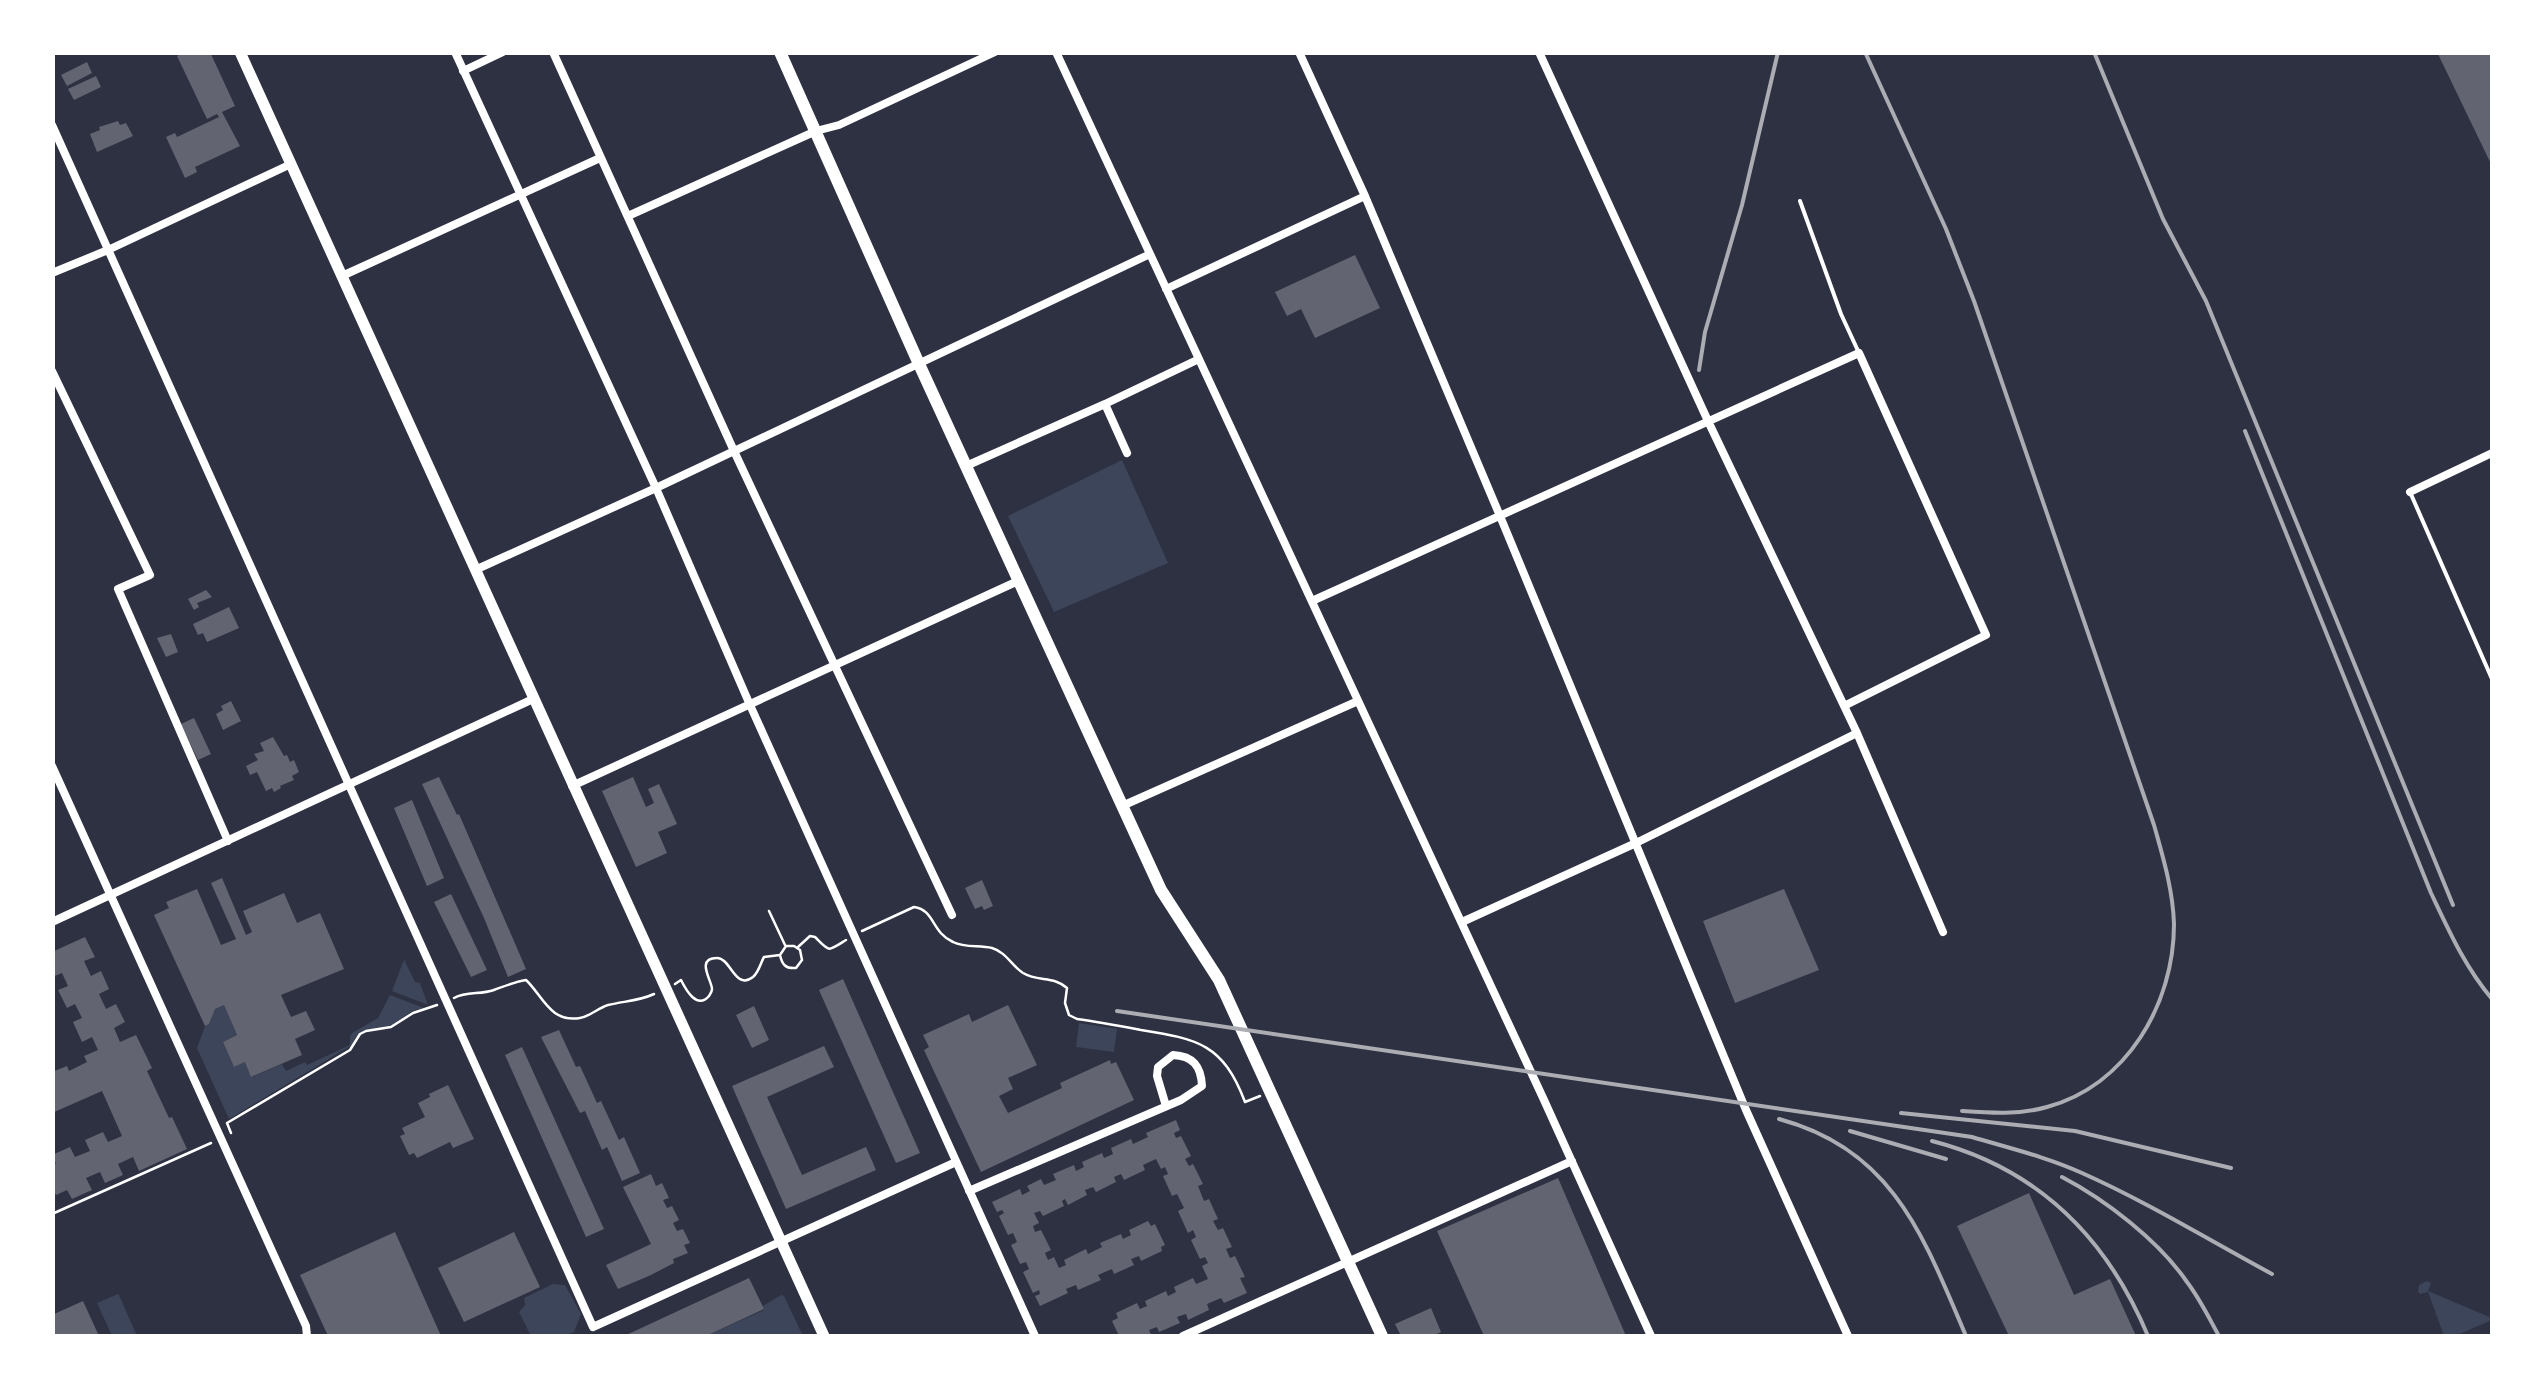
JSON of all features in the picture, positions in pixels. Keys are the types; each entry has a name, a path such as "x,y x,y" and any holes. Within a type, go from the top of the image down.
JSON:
{"main road":[{"path":"240,52 824,1336"},
{"path":"780,52 1160,890 1219,980 1382,1336"}],"street":[{"path":"455,52 656,488 1035,1336"},
{"path":"463,71 503,52"},
{"path":"554,52 734,451 952,915"},
{"path":"628,216 839,125 995,52"},
{"path":"1056,52 1651,1336"},
{"path":"1299,52 1400,279 1746,1110 1848,1336"},
{"path":"1538,52 1857,733 1942,932"},
{"path":"52,124 594,1327 956,1162"},
{"path":"342,276 600,158"},
{"path":"52,273 291,164"},
{"path":"1166,289 1364,196"},
{"path":"475,570 1148,255"},
{"path":"1312,602 1858,353 1986,636 1844,706"},
{"path":"966,466 1199,359"},
{"path":"52,371 150,576 118,589 228,840"},
{"path":"1105,404 1127,453"},
{"path":"2410,492 2492,453"},
{"path":"572,786 1019,581"},
{"path":"52,922 533,699"},
{"path":"1122,806 1358,701"},
{"path":"1462,922 1636,843 1857,733"},
{"path":"52,766 311,1336"},
{"path":"969,1191 1166,1106 1196,1092 1202,1086 1201,1075 1189,1057 1173,1055 1158,1067 1166,1106"},
{"path":"1183,1336 1572,1161"}],"lane":[{"path":"1800,201 1858,353"},
{"path":"2410,492 2492,679"}],"path":[{"path":"798,948 810,936 816,937 824,948 834,949 854,935 920,908 928,912 936,932 946,939 958,945 990,947 1023,973 1061,982 1067,988 1065,1003 1069,1015 1188,1038 1224,1061 1246,1102 1270,1092"},
{"path":"769,911 786,946"},
{"path":"786,946 798,948"},
{"path":"52,1214 232,1133 227,1123 350,1050 360,1034 391,1028 413,1013 465,992 493,990 526,980 546,1007 569,1019 590,1015 605,1006 642,1000 681,980 692,997 704,1001 711,994 705,972 711,959 719,958 740,980 749,980 756,975 764,956 780,954 786,946"},
{"path":"780,954 782,964 796,968 802,958 798,948"}],"shaded area":[{"path":"1122,460 1168,563 1054,612 1008,516"},
{"path":"407,958 405,962 415,982 420,983 428,1005 392,991 403,962"},
{"path":"390,995 424,1008 412,1011 393,1025 361,1032 352,1045 229,1119 197,1048 215,1009 224,1005 237,1035 223,1042 234,1067 245,1062 252,1077 282,1064 286,1071 305,1062 307,1065 350,1045 352,1033 378,1018"},
{"path":"1079,1023 1117,1029 1114,1052 1076,1047"},
{"path":"2431,1283 2428,1291 2492,1320 2455,1336 2444,1336 2428,1292 2418,1292 2419,1285"},
{"path":"553,1284 565,1285 581,1314 574,1332 564,1336 531,1336 519,1312 525,1305 524,1298"},
{"path":"118,1294 137,1336 112,1336 97,1303"},
{"path":"781,1295 803,1336 706,1336 764,1310 763,1306"}],"building":[{"path":"184,52 210,52 235,106 222,112 240,146 195,167 197,172 185,178 166,137 175,133 177,137 219,117 217,114 207,119 177,56"},
{"path":"2437,52 2492,52 2492,166"},
{"path":"87,62 92,73 67,86 61,75"},
{"path":"96,76 101,87 74,100 68,89"},
{"path":"118,121 120,125 126,123 133,136 97,152 90,134"},
{"path":"1355,255 1380,308 1315,338 1301,309 1287,316 1275,292"},
{"path":"206,590 212,597 197,603 199,607 194,610 188,599"},
{"path":"229,607 239,628 207,642 203,633 198,635 193,624"},
{"path":"171,634 178,652 166,657 157,638"},
{"path":"231,701 241,721 223,730 216,714"},
{"path":"194,718 211,754 198,760 181,724"},
{"path":"273,737 284,756 290,762 294,760 299,772 292,776 294,780 274,792 272,788 266,791 257,772 250,775 246,766 258,760 254,754 264,751 260,743"},
{"path":"439,777 526,969 508,977 422,784"},
{"path":"633,777 646,807 654,803 648,789 659,784 677,824 658,832 667,853 636,867 602,791"},
{"path":"412,800 444,878 427,886 394,808"},
{"path":"222,878 246,935 252,932 243,911 284,893 297,923 320,913 344,969 281,995 291,1017 306,1011 315,1030 295,1039 302,1055 251,1077 245,1062 234,1067 223,1042 237,1035 224,1005 215,1009 205,1026 154,915 169,908 166,902 197,889 221,945 236,939 211,883"},
{"path":"982,880 993,906 984,910 982,906 975,909 965,888"},
{"path":"1784,889 1819,970 1735,1003 1703,921"},
{"path":"451,894 487,970 471,977 434,902"},
{"path":"85,937 95,957 84,961 91,976 101,971 109,989 99,994 106,1009 116,1004 125,1022 114,1028 120,1042 136,1035 152,1068 147,1071 187,1149 139,1171 133,1157 118,1164 123,1175 105,1183 100,1172 86,1178 92,1190 72,1199 67,1190 56,1195 52,1188 52,1165 56,1164 52,1155 70,1147 75,1157 90,1151 85,1140 103,1132 108,1142 122,1136 102,1091 52,1113 52,1072 67,1066 69,1071 87,1062 84,1056 98,1050 92,1037 82,1042 73,1022 82,1018 75,1004 67,1008 58,990 68,986 62,973 52,977 52,952"},
{"path":"843,979 920,1153 896,1163 819,990"},
{"path":"1008,1005 1037,1065 1008,1078 1013,1089 999,1096 1008,1113 1110,1060 1111,1064 1116,1062 1134,1100 981,1172 924,1050 929,1047 923,1035 969,1014 972,1022"},
{"path":"754,1006 769,1040 752,1048 736,1015"},
{"path":"559,1030 619,1140 624,1137 640,1173 622,1181 607,1147 602,1150 585,1111 580,1113 541,1037"},
{"path":"824,1046 834,1067 767,1097 802,1175 866,1147 876,1170 786,1209 732,1086"},
{"path":"522,1047 604,1229 586,1237 505,1055"},
{"path":"448,1085 474,1139 453,1148 450,1142 417,1158 414,1153 409,1155 400,1136 405,1134 402,1128 425,1117 418,1103"},
{"path":"1176,1120 1180,1130 1174,1133 1176,1138 1181,1136 1191,1156 1185,1159 1189,1166 1193,1164 1203,1184 1198,1186 1204,1201 1209,1199 1218,1219 1213,1221 1218,1230 1223,1228 1232,1247 1226,1249 1230,1258 1235,1256 1245,1277 1240,1278 1247,1293 1224,1303 1221,1298 1207,1304 1209,1310 1188,1320 1186,1314 1177,1317 1180,1323 1159,1332 1157,1327 1149,1330 1151,1335 1119,1336 1112,1321 1118,1318 1116,1313 1137,1303 1140,1309 1147,1306 1145,1301 1166,1291 1168,1296 1176,1292 1174,1287 1193,1278 1196,1284 1208,1279 1202,1266 1208,1263 1205,1257 1200,1259 1191,1240 1196,1237 1193,1230 1188,1233 1178,1211 1184,1208 1177,1194 1172,1196 1163,1176 1168,1174 1165,1167 1161,1169 1156,1159 1143,1165 1145,1170 1124,1180 1121,1174 1114,1177 1116,1182 1096,1192 1093,1187 1085,1190 1087,1195 1068,1205 1065,1199 1064,1206 1043,1216 1040,1211 1034,1213 1039,1223 1033,1226 1035,1232 1041,1230 1051,1250 1045,1253 1048,1260 1054,1257 1059,1268 1066,1265 1064,1260 1086,1249 1088,1254 1102,1247 1100,1243 1121,1234 1123,1239 1131,1235 1129,1230 1148,1221 1151,1226 1155,1224 1165,1245 1162,1251 1141,1261 1139,1256 1131,1259 1134,1265 1114,1274 1112,1269 1098,1275 1101,1280 1078,1290 1076,1285 1066,1289 1068,1293 1040,1306 1035,1296 1040,1294 1039,1290 1033,1293 1023,1272 1029,1269 1026,1262 1020,1264 1011,1245 1017,1242 1013,1233 1008,1235 999,1216 1004,1213 997,1212 992,1202 1020,1189 1022,1195 1030,1191 1027,1186 1041,1179 1044,1185 1056,1180 1053,1174 1074,1165 1076,1171 1084,1167 1082,1162 1102,1153 1104,1158 1113,1154 1111,1148 1131,1139 1133,1144 1148,1137 1146,1133"},
{"path":"651,1174 656,1186 662,1183 669,1198 663,1200 667,1208 672,1206 679,1220 673,1223 677,1231 683,1229 690,1243 684,1245 688,1253 618,1289 606,1265 651,1244 623,1187"},
{"path":"1558,1178 1626,1336 1484,1336 1437,1231"},
{"path":"2029,1193 2074,1295 2110,1279 2136,1336 2009,1336 1957,1226"},
{"path":"395,1232 441,1336 328,1336 300,1275"},
{"path":"514,1232 540,1287 464,1322 438,1268"},
{"path":"749,1278 764,1309 706,1336 624,1336"},
{"path":"83,1301 99,1336 52,1336 52,1315"},
{"path":"1431,1308 1441,1332 1438,1336 1401,1336 1395,1324"}],"railway":[{"path":"1699,370 1705,332 1742,205 1778,52"},
{"path":"1865,52 1946,229 1974,301 2154,825 2173,911 2172,954 2165,983 2155,1011 2122,1061 2075,1096 2047,1107 1994,1113 1962,1111"},
{"path":"2094,52 2163,219 2206,301 2453,905"},
{"path":"2245,431 2431,893 2451,935 2492,999"},
{"path":"1117,1011 1972,1137 2082,1173 2272,1274"},
{"path":"1901,1113 2075,1131 2231,1168"},
{"path":"1779,1119 1818,1133 1851,1152 1878,1175 1919,1232 1966,1336"},
{"path":"1850,1131 1946,1159"},
{"path":"1932,1141 2004,1169 2064,1212 2112,1268 2148,1336"},
{"path":"2062,1177 2114,1210 2162,1252 2192,1288 2219,1336"}]}
